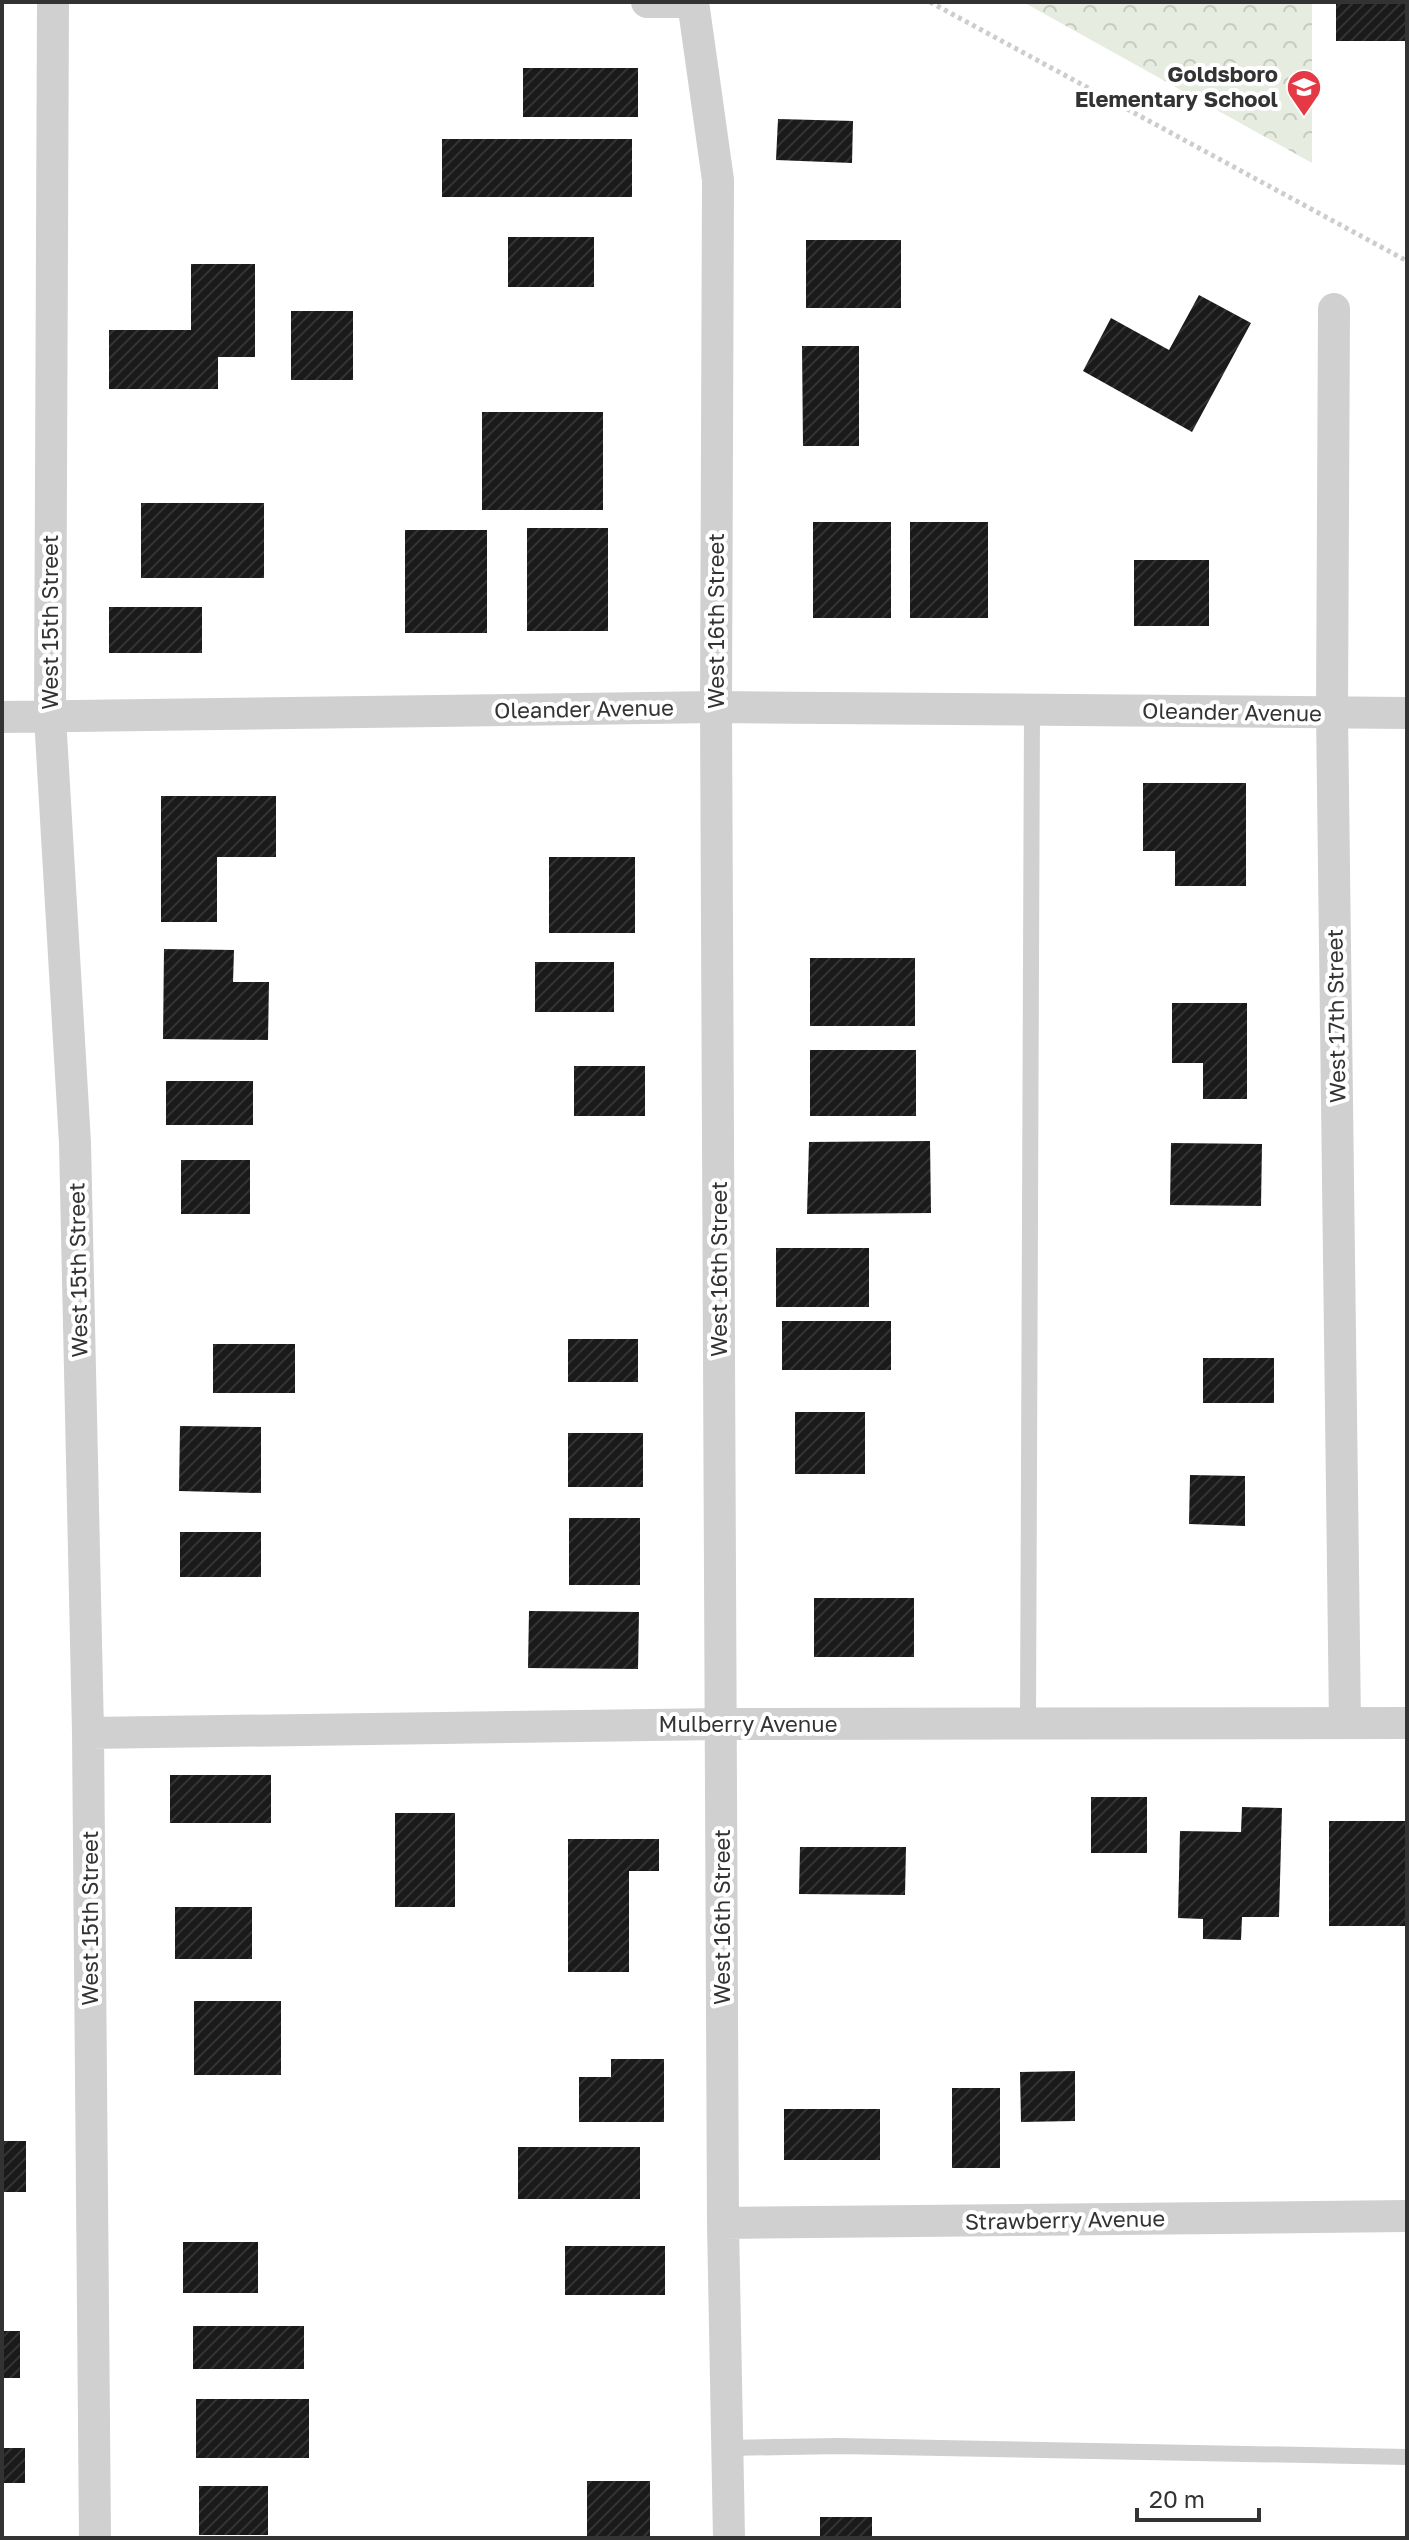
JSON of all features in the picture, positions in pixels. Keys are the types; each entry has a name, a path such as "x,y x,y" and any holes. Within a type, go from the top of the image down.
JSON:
{"street":[{"name":"West 15th Street","path":"53,2 50,717 75,1143 88,1733 95,2538"},
{"path":"647,2 692,2"},
{"name":"West 16th Street","path":"692,2 718,180 716,707 723,2223 729,2538"},
{"name":"West 17th Street","path":"1334,309 1332,713 1345,1723"},
{"name":"Oleander Avenue","path":"2,717 716,707 1407,713"},
{"name":"Mulberry Avenue","path":"88,1733 722,1724 1407,1723"},
{"name":"Strawberry Avenue","path":"723,2223 1407,2216"}],"lane":[{"path":"1028,1723 1032,710"},
{"path":"727,2448 839,2446 1407,2457"}],"path":[{"path":"930,2 1407,261"}],"green space":[{"path":"1023,2 1312,2 1312,163"}],"building":[{"path":"1336,2 1407,2 1407,41 1336,41"},
{"path":"523,68 638,68 638,117 523,117"},
{"path":"778,119 853,121 852,163 776,160"},
{"path":"442,139 632,139 632,197 442,197"},
{"path":"508,237 594,237 594,287 508,287"},
{"path":"806,240 901,240 901,308 806,308"},
{"path":"191,264 255,264 255,357 218,357 218,389 109,389 109,330 191,330"},
{"path":"1199,295 1251,323 1192,432 1083,371 1111,318 1169,350"},
{"path":"291,311 353,311 353,380 291,380"},
{"path":"802,346 859,346 859,446 803,446"},
{"path":"482,412 603,412 603,510 482,510"},
{"path":"141,503 264,503 264,578 141,578"},
{"path":"813,522 891,522 891,618 813,618"},
{"path":"910,522 988,522 988,618 910,618"},
{"path":"527,528 608,528 608,631 527,631"},
{"path":"405,530 487,530 487,633 405,633"},
{"path":"1134,560 1209,560 1209,626 1134,626"},
{"path":"109,607 202,607 202,653 109,653"},
{"path":"1143,783 1246,783 1246,886 1175,886 1175,851 1143,851"},
{"path":"161,796 276,796 276,857 217,857 217,922 161,922"},
{"path":"549,857 635,857 635,933 549,933"},
{"path":"164,949 234,950 233,982 269,982 268,1040 163,1039"},
{"path":"810,958 915,958 915,1026 810,1026"},
{"path":"535,962 614,962 614,1012 535,1012"},
{"path":"1172,1003 1247,1003 1247,1099 1203,1099 1203,1063 1172,1063"},
{"path":"810,1050 916,1050 916,1116 810,1116"},
{"path":"574,1066 645,1066 645,1116 574,1116"},
{"path":"166,1081 253,1081 253,1125 166,1125"},
{"path":"930,1141 931,1213 807,1214 809,1142"},
{"path":"1171,1143 1262,1144 1261,1206 1170,1205"},
{"path":"181,1160 250,1160 250,1214 181,1214"},
{"path":"776,1248 869,1248 869,1307 776,1307"},
{"path":"782,1321 891,1321 891,1370 782,1370"},
{"path":"568,1339 638,1339 638,1382 568,1382"},
{"path":"213,1344 295,1344 295,1393 213,1393"},
{"path":"1203,1358 1274,1358 1274,1403 1203,1403"},
{"path":"795,1412 865,1412 865,1474 795,1474"},
{"path":"180,1426 261,1427 261,1493 179,1491"},
{"path":"568,1433 643,1433 643,1487 568,1487"},
{"path":"1190,1475 1245,1476 1245,1526 1189,1524"},
{"path":"569,1518 640,1518 640,1585 569,1585"},
{"path":"180,1532 261,1532 261,1577 180,1577"},
{"path":"814,1598 914,1598 914,1657 814,1657"},
{"path":"529,1611 639,1612 638,1669 528,1668"},
{"path":"170,1775 271,1775 271,1823 170,1823"},
{"path":"1091,1797 1147,1797 1147,1853 1091,1853"},
{"path":"1242,1807 1282,1808 1279,1917 1242,1917 1241,1940 1203,1939 1203,1919 1178,1918 1180,1831 1241,1832"},
{"path":"395,1813 455,1813 455,1907 395,1907"},
{"path":"1329,1821 1407,1821 1407,1926 1329,1926"},
{"path":"568,1839 659,1839 659,1871 629,1871 629,1972 568,1972"},
{"path":"800,1847 906,1847 905,1895 799,1894"},
{"path":"175,1907 252,1907 252,1959 175,1959"},
{"path":"194,2001 281,2001 281,2075 194,2075"},
{"path":"611,2059 664,2059 664,2122 579,2122 579,2077 611,2077"},
{"path":"1075,2071 1075,2121 1021,2122 1020,2072"},
{"path":"952,2088 1000,2088 1000,2168 952,2168"},
{"path":"784,2109 880,2109 880,2160 784,2160"},
{"path":"2,2141 26,2141 26,2192 2,2192"},
{"path":"518,2147 640,2147 640,2199 518,2199"},
{"path":"183,2242 258,2242 258,2293 183,2293"},
{"path":"565,2246 665,2246 665,2295 565,2295"},
{"path":"193,2326 304,2326 304,2369 193,2369"},
{"path":"2,2331 20,2331 20,2378 2,2378"},
{"path":"196,2399 309,2399 309,2458 196,2458"},
{"path":"2,2448 25,2448 25,2483 2,2483"},
{"path":"587,2481 650,2481 650,2538 587,2538"},
{"path":"199,2486 268,2486 268,2535 199,2535"},
{"path":"820,2517 872,2517 872,2538 820,2538"}],"place":[{"name":"Goldsboro Elementary School","path":"1304,118"}]}
